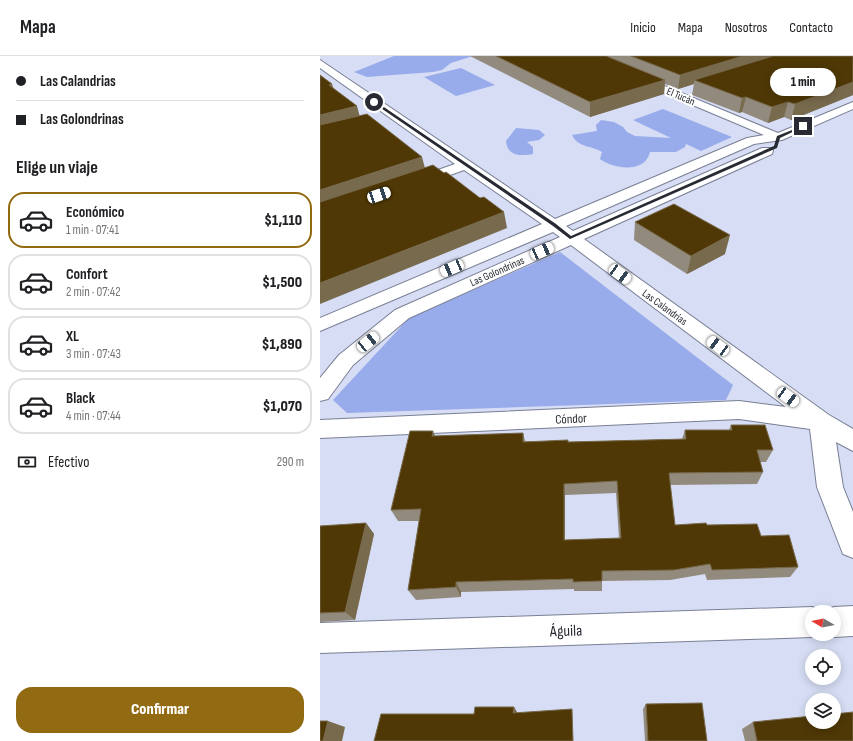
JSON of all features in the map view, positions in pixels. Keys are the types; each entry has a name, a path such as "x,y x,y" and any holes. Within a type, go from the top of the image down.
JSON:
{"street":[{"name":"El Tucán","path":"584,56 778,137"},
{"path":"599,62 613,58"},
{"name":"Las Calandrias","path":"320,63 395,117 467,164 554,225 821,422 853,441"},
{"path":"327,83 342,80"},
{"path":"678,95 693,90"},
{"name":"Las Golondrinas","path":"320,325 751,141 778,137 853,104"},
{"path":"380,121 395,117"},
{"name":"Las Golondrinas","path":"320,392 346,360 402,314 775,147 778,137"},
{"path":"401,187 467,164"},
{"name":"Cóndor","path":"320,429 739,410 821,422"},
{"path":"821,422 830,487 853,544"},
{"path":"841,622 853,621"},
{"name":"Águila","path":"320,638 805,622"}],"shaded area":[{"path":"394,56 473,56 451,63 442,70 433,72 367,77 354,72"},
{"path":"461,68 495,85 456,96 424,77"},
{"path":"663,109 732,137 701,151 686,144 685,147 676,152 650,152 647,159 642,164 628,168 613,165 600,159 602,152 581,144 572,135 597,131 596,125 601,120 614,122 635,136 671,138 633,120"},
{"path":"516,128 539,130 545,135 539,140 527,142 533,147 533,154 519,155 512,153 509,150 506,141"},
{"path":"560,252 733,385 726,400 347,413 333,400 409,318"}],"building":[{"path":"496,56 606,56 665,80 590,102"},
{"path":"631,56 743,56 680,75"},
{"path":"773,56 853,56 853,82 795,104 788,102 772,107 746,97 742,98 694,80"},
{"path":"320,75 332,84 329,85 357,106 320,115"},
{"path":"367,114 422,157 320,190 320,125"},
{"path":"433,165 444,173 446,172 480,198 484,197 504,212 320,283 320,202"},
{"path":"674,204 730,235 691,256 635,222"},
{"path":"731,425 765,425 773,450 757,450 763,472 669,473 675,525 706,523 707,525 757,524 761,536 789,535 798,567 712,570 710,564 674,570 602,571 602,581 573,582 573,579 456,582 456,587 408,590 421,509 391,510 410,431 433,431 432,436 523,433 523,442 568,440 568,442 686,439 685,430 732,430","holes":["617,481 621,538 564,540 564,484"]},
{"path":"366,523 345,612 320,613 320,526"},
{"path":"702,703 707,741 648,741 646,704"},
{"path":"475,707 514,707 513,713 572,709 573,741 374,741 381,714 474,714"},
{"path":"853,712 853,741 757,741 753,722 805,717 805,729 841,729 841,713"},
{"path":"320,721 328,721 323,741 320,741"}],"route":[{"path":"374,102 467,164 554,225 570,238 775,147 778,137 803,126"}]}
